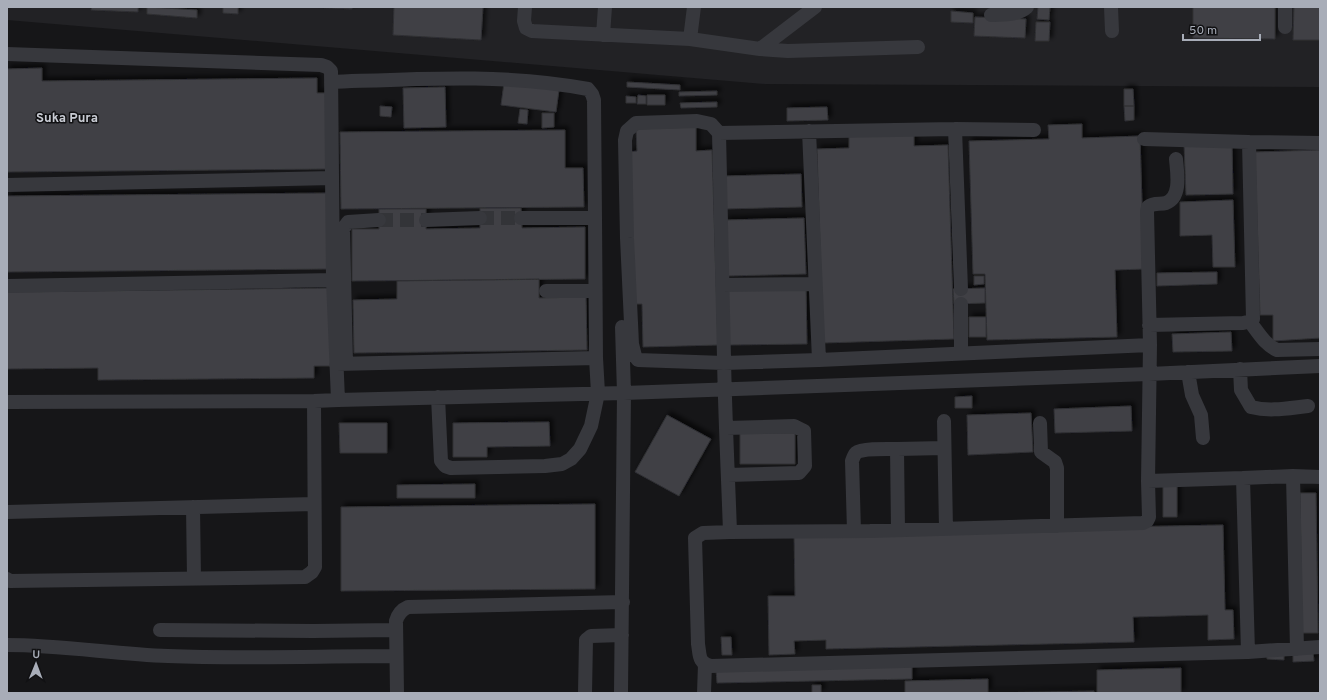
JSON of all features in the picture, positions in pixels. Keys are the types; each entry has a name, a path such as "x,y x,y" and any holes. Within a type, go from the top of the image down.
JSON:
{"lane":[{"path":"525,7 524,21 526,28 532,31 690,39 760,49 788,51 918,47"},
{"path":"603,35 605,7"},
{"path":"690,39 694,7"},
{"path":"760,49 815,7"},
{"path":"991,15 1022,12 1026,7"},
{"path":"1111,7 1112,31"},
{"path":"1285,7 1285,27"},
{"path":"7,54 321,65 327,67 331,71 333,280 341,363"},
{"path":"331,82 492,79 557,83 588,89 592,94 594,100 595,291 598,393 591,426 580,449 571,459 562,464 451,468 445,466 441,461 440,456 438,397"},
{"path":"730,532 724,363 719,133 711,124 697,122 636,124 627,131 626,170 632,344 634,356 638,360 724,363 1150,345"},
{"path":"719,133 955,128 1034,130"},
{"path":"955,128 961,289"},
{"path":"809,131 819,360"},
{"path":"1144,139 1320,143"},
{"path":"1149,325 1243,323 1250,322 1253,319 1249,142"},
{"path":"704,693 705,664 700,656 698,644 695,538 703,533 1143,524 1147,521 1149,517 1148,481 1150,345 1147,211 1150,205 1168,202 1174,197 1177,190 1176,159"},
{"path":"617,164 624,393 621,693"},
{"path":"7,185 332,178"},
{"path":"426,220 480,218"},
{"path":"521,218 595,218"},
{"path":"338,400 341,363 343,229 348,222 379,220"},
{"path":"7,286 333,280"},
{"path":"722,285 815,284"},
{"path":"546,291 595,291"},
{"path":"961,304 961,353"},
{"path":"1250,322 1266,343 1277,350 1320,348"},
{"path":"341,363 596,358"},
{"path":"7,402 314,402 438,397 624,393 1149,374 1320,366"},
{"path":"1240,369 1241,390 1251,407 1260,409 1283,409 1308,406"},
{"path":"1188,372 1192,395 1201,415 1203,438"},
{"path":"7,579 10,581 305,577 312,572 315,567 314,402"},
{"path":"944,421 946,529"},
{"path":"1040,423 1041,452 1055,462 1057,468 1057,526"},
{"path":"726,428 794,426 804,431 805,466 799,473 728,475"},
{"path":"854,531 852,462 858,451 944,448"},
{"path":"898,449 898,530"},
{"path":"1148,481 1293,476 1320,477"},
{"path":"1293,476 1297,649"},
{"path":"1242,478 1248,652"},
{"path":"7,512 314,504"},
{"path":"194,507 194,578"},
{"path":"397,693 396,621 402,609 408,607 623,602"},
{"path":"160,630 396,630"},
{"path":"585,693 586,640 591,636 622,635"},
{"path":"7,644 43,645 169,656 396,656"},
{"path":"705,664 719,666 1248,652 1320,648"}],"shaded area":[{"path":"7,7 1320,7 1320,87 765,84 7,20"}],"building":[{"path":"92,7 138,7 138,12 91,10"},
{"path":"147,7 197,10 197,18 147,14"},
{"path":"223,7 238,7 238,14 223,13"},
{"path":"312,7 352,7 352,9"},
{"path":"394,7 483,7 481,40 393,35"},
{"path":"1038,7 1050,7 1049,20 1037,19"},
{"path":"1193,7 1275,7 1275,39 1193,38"},
{"path":"1294,7 1320,7 1320,40 1293,40"},
{"path":"951,11 973,13 973,23 951,22"},
{"path":"975,17 1026,19 1025,38 974,36"},
{"path":"1036,22 1050,22 1049,41 1035,41"},
{"path":"42,68 42,81 317,78 317,93 329,93 329,169 7,172 7,69"},
{"path":"627,82 680,85 680,90 627,87"},
{"path":"504,83 559,90 556,112 501,105"},
{"path":"445,87 446,127 404,128 403,88"},
{"path":"1124,89 1133,89 1134,106 1124,106"},
{"path":"717,91 717,95 679,96 679,92"},
{"path":"638,95 646,96 646,104 637,104"},
{"path":"647,95 665,95 665,105 647,105"},
{"path":"626,96 636,97 636,103 626,103"},
{"path":"717,102 717,107 681,108 680,103"},
{"path":"380,106 392,107 391,117 380,116"},
{"path":"1124,106 1134,106 1134,120 1125,121"},
{"path":"827,107 828,120 787,121 787,108"},
{"path":"520,109 528,110 527,124 518,123"},
{"path":"542,113 554,113 554,127 542,128"},
{"path":"1082,124 1082,138 1140,136 1144,269 1115,270 1117,337 987,340 985,274 973,274 969,141 1049,139 1048,125"},
{"path":"696,127 696,151 712,150 718,345 643,347 642,304 634,304 629,152 637,151 636,129"},
{"path":"565,130 565,168 583,168 584,207 341,209 340,132"},
{"path":"914,132 914,146 948,145 954,339 823,343 817,149 849,148 849,134"},
{"path":"1232,143 1233,194 1186,195 1184,144"},
{"path":"1320,150 1320,338 1273,341 1273,315 1260,315 1255,152"},
{"path":"801,174 802,207 725,209 724,176"},
{"path":"330,193 330,269 7,272 7,196"},
{"path":"1233,200 1235,267 1213,267 1212,235 1180,236 1180,202"},
{"path":"480,208 521,208 522,228 585,227 585,279 352,281 352,229 379,229 379,209 426,209 426,229 480,228"},
{"path":"804,218 806,274 727,276 725,220"},
{"path":"1217,272 1217,284 1157,286 1157,273"},
{"path":"974,276 984,276 984,284 974,285"},
{"path":"539,279 539,298 586,297 587,350 354,353 353,300 397,299 397,281"},
{"path":"806,287 807,344 729,345 728,288"},
{"path":"331,288 332,366 314,366 314,378 98,380 98,368 7,369 7,292"},
{"path":"985,288 985,303 954,304 953,289"},
{"path":"969,317 986,317 986,337 969,337"},
{"path":"1231,332 1232,351 1173,352 1172,334"},
{"path":"972,396 972,408 955,408 955,397"},
{"path":"1131,406 1132,431 1055,433 1054,409"},
{"path":"1031,413 1033,452 968,455 967,415"},
{"path":"667,415 711,439 679,496 635,472"},
{"path":"549,422 550,446 487,447 487,457 453,457 453,423"},
{"path":"339,423 387,423 387,453 340,453"},
{"path":"740,433 795,433 795,464 740,464"},
{"path":"1163,483 1177,483 1177,517 1163,517"},
{"path":"475,484 475,498 397,498 397,485"},
{"path":"1300,493 1316,493 1318,633 1302,633"},
{"path":"595,504 595,589 341,591 341,507"},
{"path":"1223,525 1225,610 1233,610 1234,639 1208,640 1208,615 1133,617 1134,642 826,649 826,640 794,641 795,654 769,655 768,596 795,596 794,533"},
{"path":"721,637 731,637 732,655 722,655"},
{"path":"1313,652 1314,661 1293,662 1293,653"},
{"path":"1267,654 1284,655 1284,660 1267,659"},
{"path":"912,666 912,679 717,683 716,670"},
{"path":"1181,668 1181,693 1097,693 1097,670"},
{"path":"988,679 988,693 905,693 905,681"},
{"path":"812,685 821,685 821,693 812,693"},
{"path":"1094,691 1094,693 988,693"}],"tunnel":[{"path":"480,218 521,218"},
{"path":"379,220 426,220"}],"district":[{"name":"Suka Pura","path":"67,117"}]}
